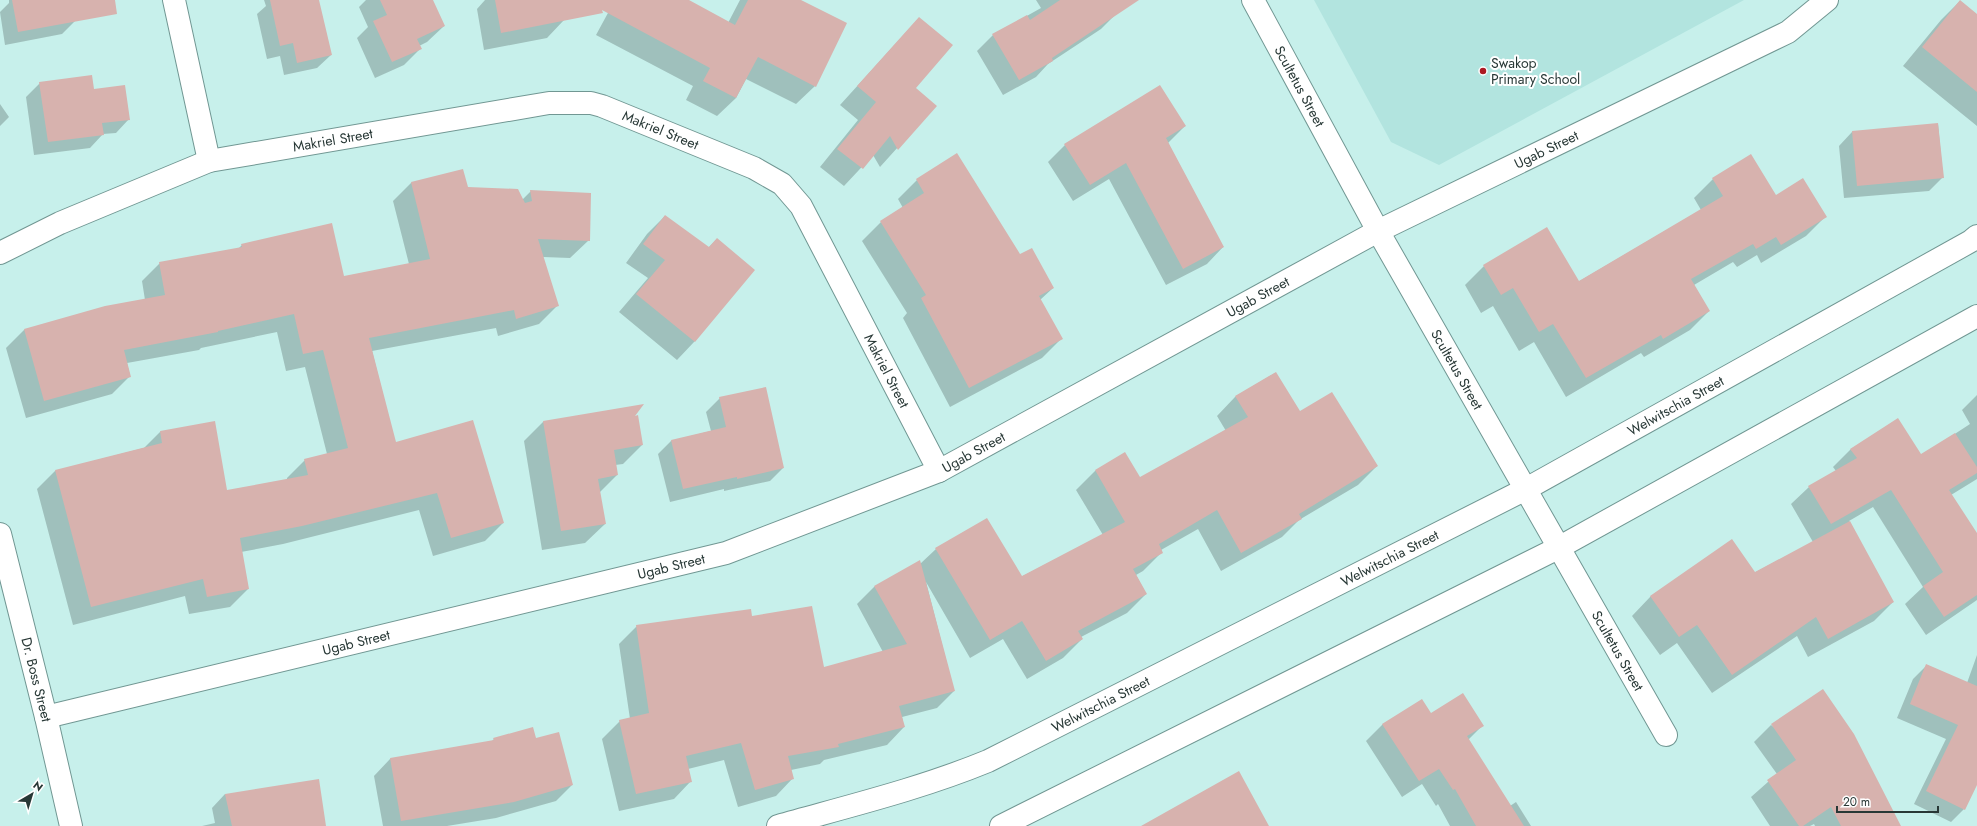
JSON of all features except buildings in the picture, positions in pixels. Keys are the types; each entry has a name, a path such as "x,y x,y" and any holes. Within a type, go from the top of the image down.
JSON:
{"street":[{"path":"174,0 209,161"},
{"name":"Scultetus Street","path":"1253,0 1378,231 1666,735"},
{"name":"Ugab Street","path":"46,717 726,553 939,472 1378,231 1788,32 1827,0"},
{"name":"Makriel Street","path":"0,253 60,223 209,161 549,103 577,103 602,106 754,168 782,184 801,206 939,472"},
{"name":"Welwitschia Street","path":"778,826 948,777 988,761 1526,488 1971,241 1977,236"},
{"path":"1001,826 1558,548 1977,316"},
{"name":"Dr. Boss Street","path":"0,534 46,717 71,826"}],"shaded area":[{"name":"Swakop Primary School","path":"1314,0 1744,0 1439,165 1391,142"}],"place":[{"name":"Swakop Primary School","path":"1483,71"}]}
